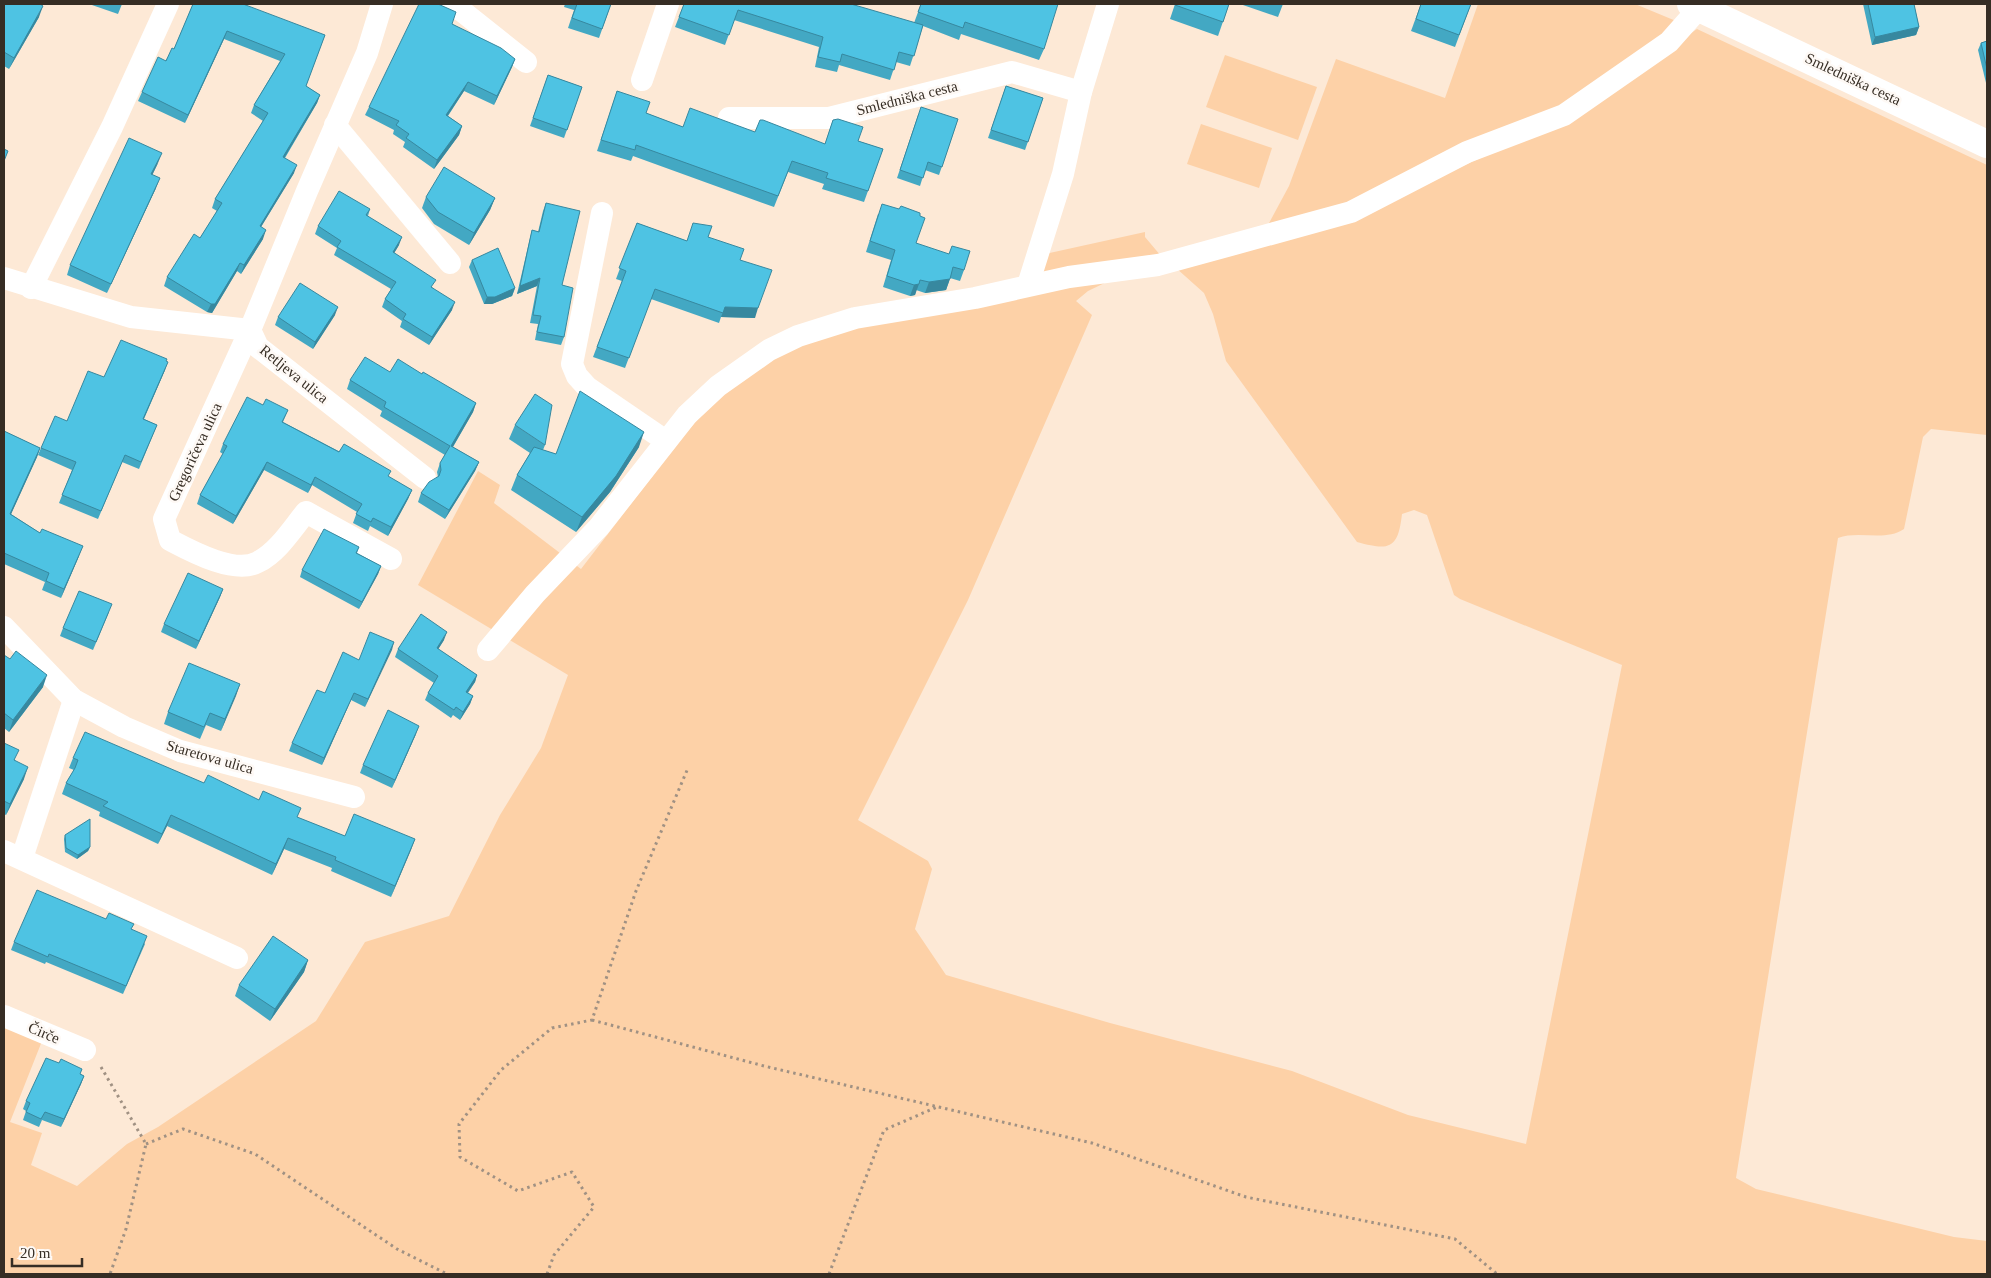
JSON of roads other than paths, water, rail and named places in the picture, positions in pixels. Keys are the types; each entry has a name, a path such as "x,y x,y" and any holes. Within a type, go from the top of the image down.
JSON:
{"street":[{"path":"31,288 112,127 168,4"},
{"name":"Gregoričeva ulica","path":"382,4 367,52 250,330 164,519 170,540 188,550 232,566 257,563 279,545 306,512 392,559"},
{"path":"453,4 526,62"},
{"path":"642,80 668,4"},
{"path":"1028,285 1063,174 1102,5"},
{"path":"488,650 534,594 599,527 687,415 718,386 769,350 798,336 855,318 975,298 1028,285 1158,264 1351,212 1467,152 1564,115 1669,42 1708,8"},
{"name":"Smledniška cesta","path":"1708,8 1987,144"},
{"name":"Smledniška cesta","path":"729,118 829,118 1012,72 1082,92"},
{"path":"335,125 450,263"},
{"path":"602,213 572,364 577,376 587,387 666,442"},
{"name":"Retljeva ulica","path":"4,278 31,288 131,317 250,330 258,347 425,478"},
{"name":"Staretova ulica","path":"4,627 74,700 124,727 180,751 354,796"},
{"path":"74,700 13,854 237,958"},
{"name":"Čirče","path":"4,1016 85,1050"}]}
